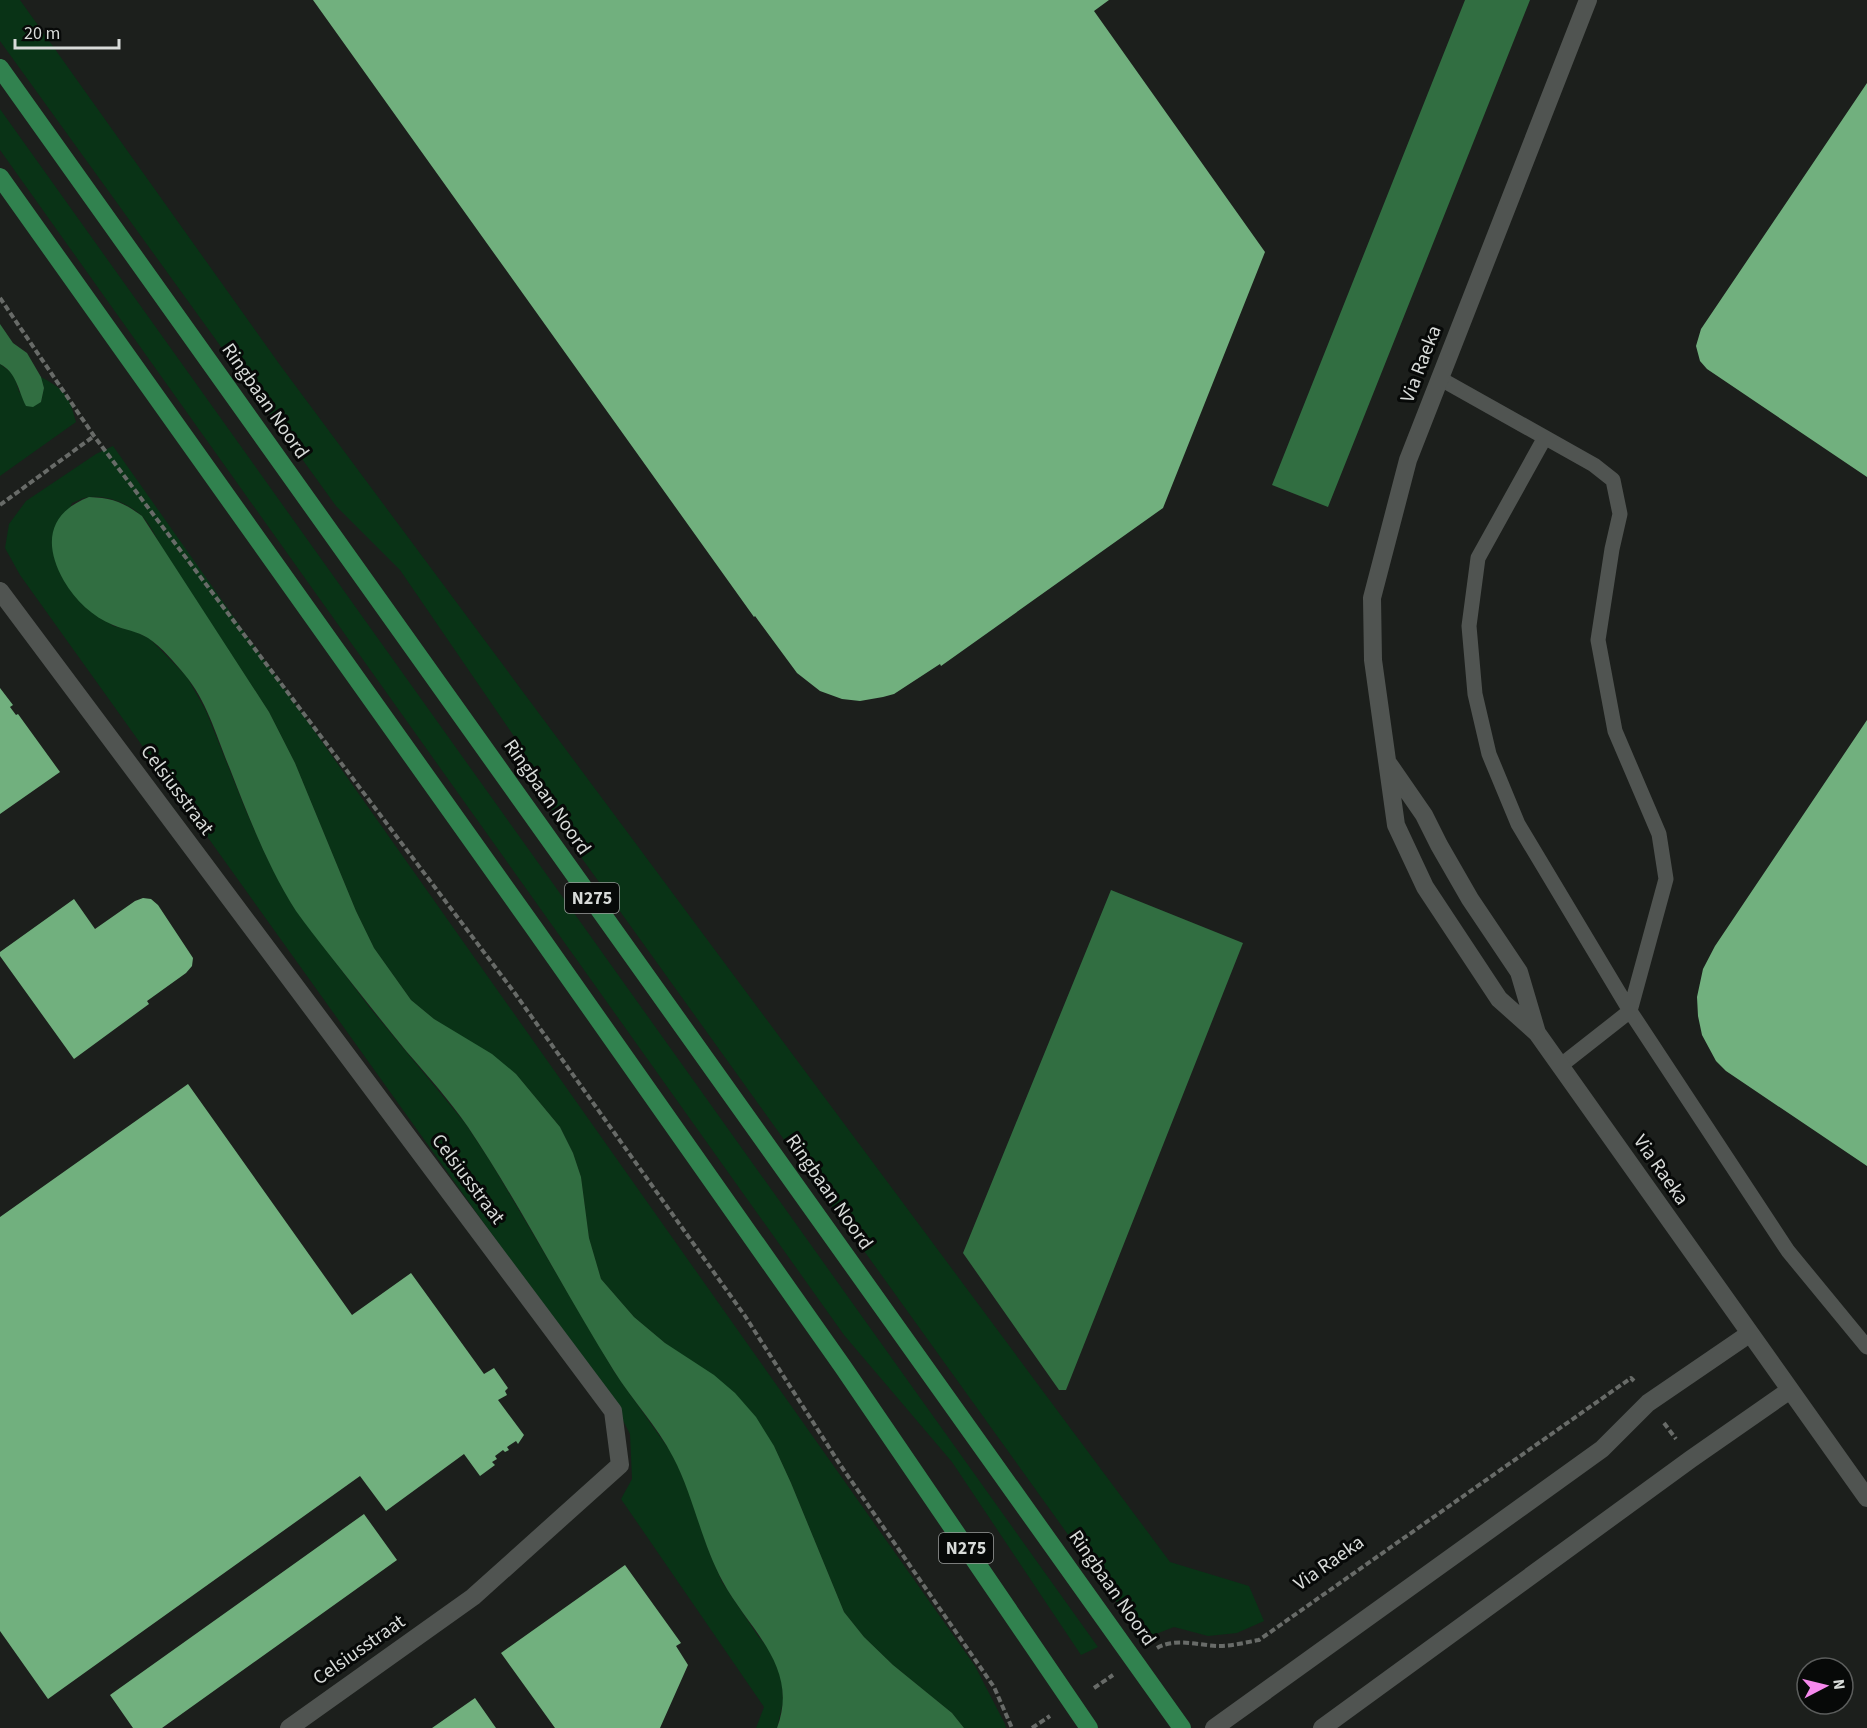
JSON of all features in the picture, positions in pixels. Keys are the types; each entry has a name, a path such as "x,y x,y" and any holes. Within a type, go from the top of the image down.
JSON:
{"main road":[{"name":"Ringbaan Noord","path":"0,68 1182,1728"},
{"name":"N275","path":"0,177 521,908 823,1337 1089,1728"}],"street":[{"name":"Via Raeka","path":"1588,0 1408,460 1372,598 1373,660 1396,825 1425,887 1499,999 1537,1033 1867,1498"},
{"name":"Celsiusstraat","path":"0,591 613,1412 620,1465 473,1597 288,1728"},
{"name":"Via Raeka","path":"1386,760 1424,815 1438,845 1470,898 1519,972 1537,1033"},
{"path":"1214,1728 1602,1449 1648,1403 1749,1334"},
{"path":"1322,1728 1681,1466 1790,1390"}],"lane":[{"path":"1439,378 1544,439 1594,465 1613,480 1620,514 1612,549 1598,640 1615,731 1659,834 1666,879 1630,1011 1560,1066"},
{"path":"1544,439 1478,558 1469,626 1475,694 1489,754 1518,824 1630,1011 1788,1251 1867,1347"}],"path":[{"path":"0,298 94,436 514,992 738,1306 842,1466 994,1687 1012,1728"},
{"path":"0,505 94,436"},
{"name":"Via Raeka","path":"1032,1728 1163,1644 1190,1642 1221,1646 1259,1640 1631,1378"}],"shaded area":[{"path":"0,0 20,0 280,365 1170,1562 1249,1586 1264,1621 1237,1633 1208,1636 1174,1627 1143,1639 563,832 520,745 400,570 336,506 0,41"},
{"path":"1465,0 1530,0 1328,507 1272,485"},
{"path":"0,109 1098,1647 1081,1655 952,1462 844,1335 0,150"},
{"path":"0,324 13,343 27,353 41,377 44,388 41,402 33,407 26,406 14,377 0,364"},
{"path":"0,364 14,375 19,392 41,402 44,388 41,377 56,386 68,399 76,422 0,476"},
{"path":"113,446 975,1666 1006,1728 964,1728 952,1713 893,1665 864,1637 844,1612 774,1446 665,1343 634,1317 601,1279 589,1238 581,1177 573,1153 560,1127 516,1074 434,1019 411,1000 374,948 356,911 295,763 269,712 163,550 149,524 132,508 111,499 88,497 72,503 54,553 64,580 113,626 134,631 150,639 187,677 206,711 267,858 298,913 370,1008 465,1123 490,1161 615,1373 673,1455 722,1582 772,1653 778,1667 783,1702 777,1728 756,1728 764,1707 621,1499 632,1479 630,1434 617,1409 20,575 5,548 9,524 26,501 96,454"},
{"path":"89,497 117,502 142,516 269,712 295,763 356,911 374,948 411,1000 434,1019 492,1054 516,1074 560,1127 573,1153 581,1177 589,1238 601,1279 634,1317 665,1343 714,1375 735,1393 756,1417 774,1446 791,1483 844,1612 864,1637 893,1665 952,1713 964,1728 777,1728 782,1706 782,1686 777,1668 758,1633 734,1600 715,1567 687,1488 660,1435 614,1371 468,1127 296,911 260,842 211,720 193,685 163,650 148,638 113,625 92,613 73,595 64,581 53,555 53,531 65,512"},
{"path":"1111,890 1243,943 1066,1390 1059,1390 963,1253"}],"building":[{"path":"313,0 1109,0 1094,11 1265,252 1163,508 941,666 940,664 894,694 860,701 842,699 820,691 797,673 754,617"},
{"path":"1867,83 1867,477 1707,369 1700,361 1696,346 1701,329"},
{"path":"0,688 13,705 10,707 16,715 18,714 60,772 0,814"},
{"path":"1867,720 1867,1166 1726,1071 1716,1061 1702,1035 1697,997 1703,969 1715,946"},
{"path":"143,898 151,899 158,905 193,958 192,966 186,973 147,1001 149,1004 74,1059 0,956 0,952 74,899 95,929 135,901"},
{"path":"188,1084 352,1315 411,1273 484,1374 494,1368 508,1388 505,1391 507,1395 498,1400 524,1435 518,1444 516,1441 507,1447 509,1450 505,1452 503,1450 495,1456 497,1459 492,1462 495,1465 480,1476 464,1454 386,1511 360,1476 48,1699 0,1631 0,1217"},
{"path":"364,1514 397,1560 162,1728 133,1728 110,1695"},
{"path":"625,1565 681,1643 676,1646 688,1665 660,1728 555,1728 501,1653"},
{"path":"475,1698 496,1728 432,1728"}]}
